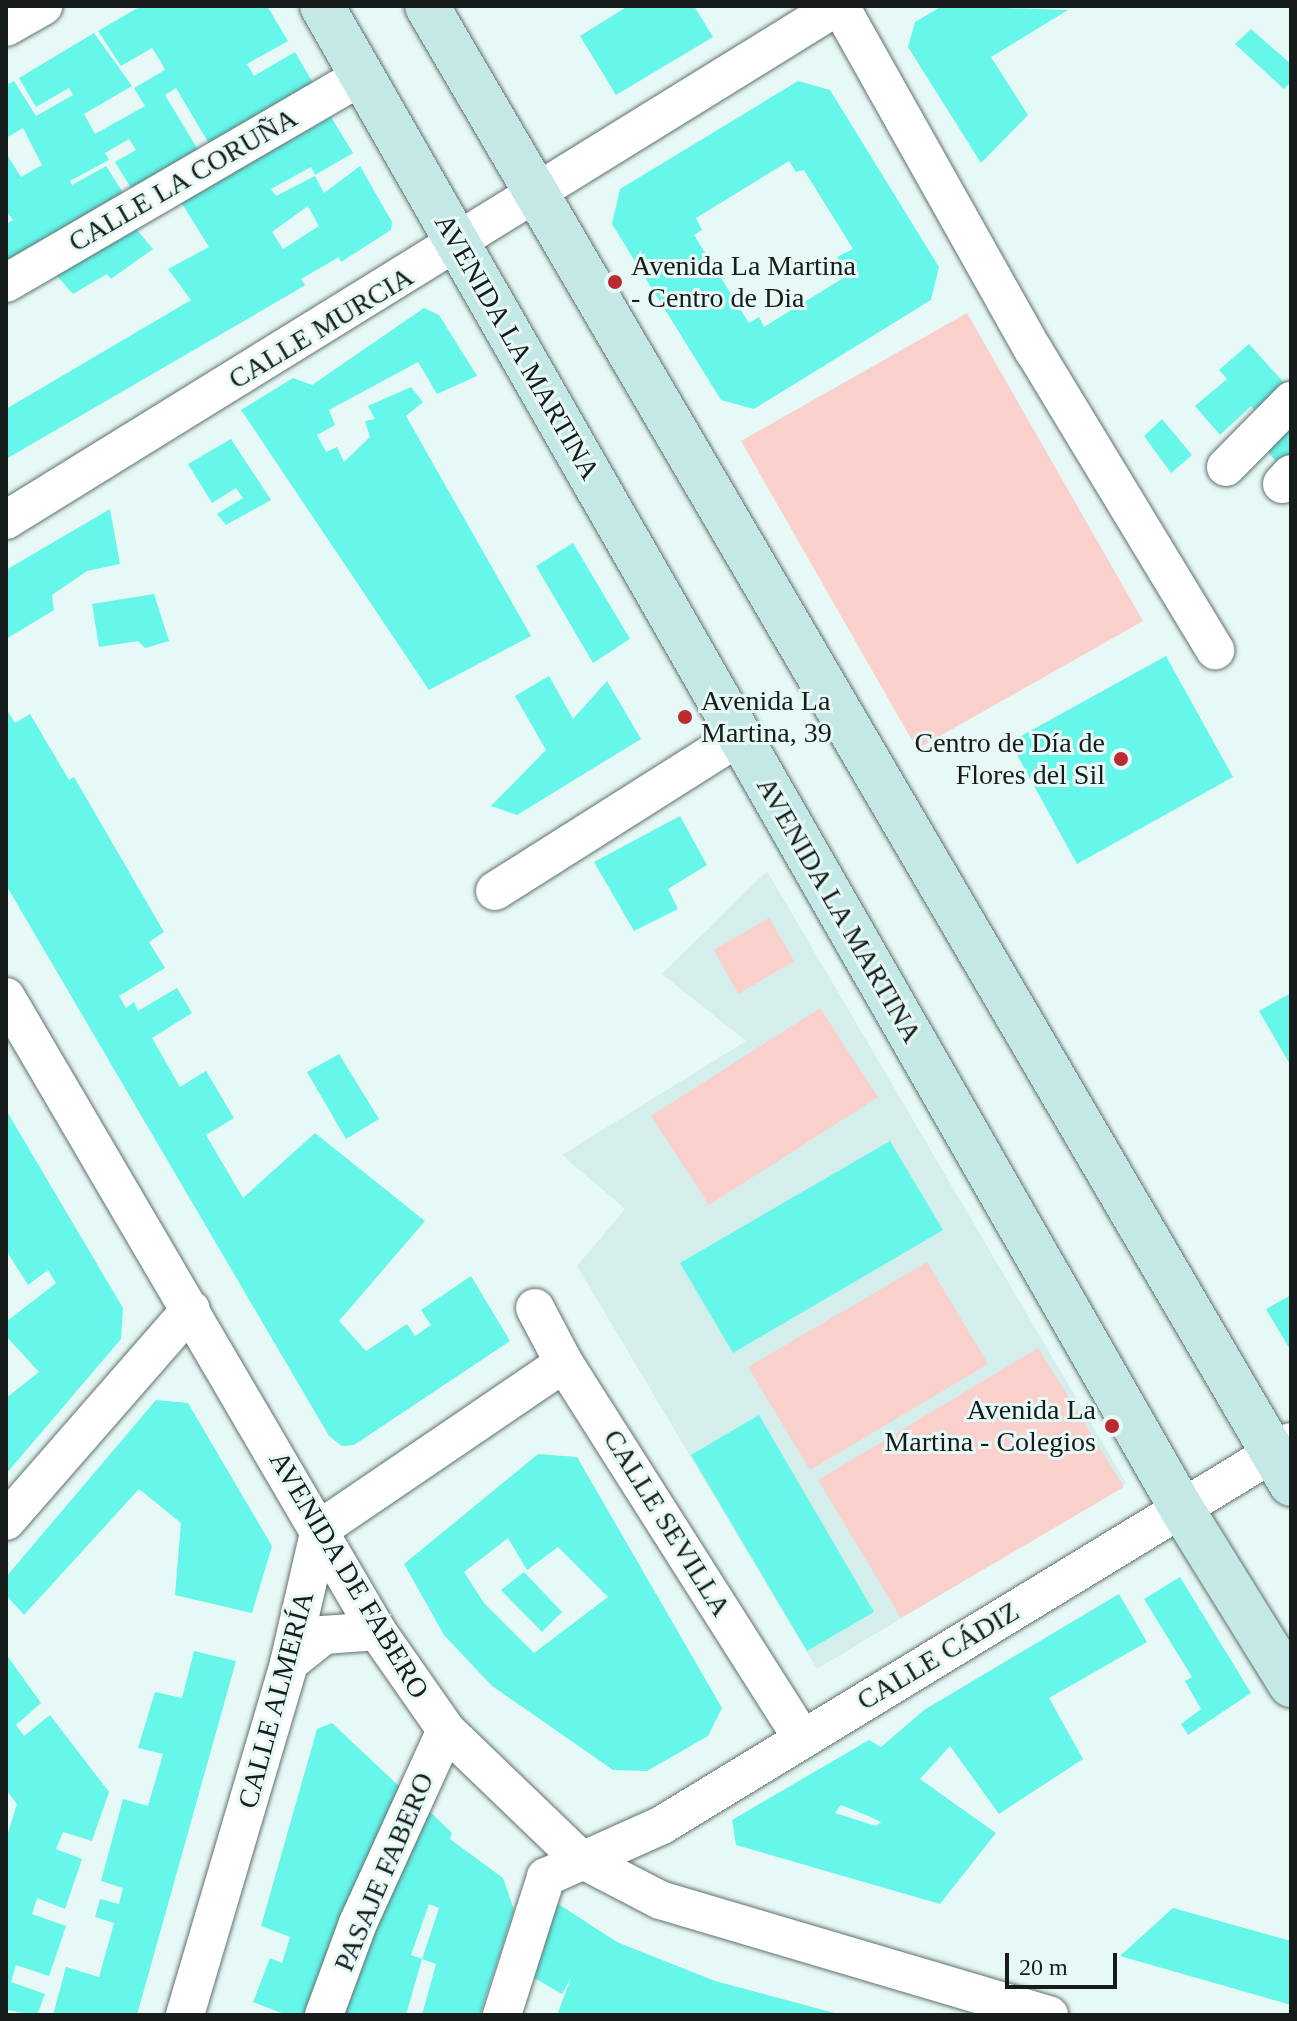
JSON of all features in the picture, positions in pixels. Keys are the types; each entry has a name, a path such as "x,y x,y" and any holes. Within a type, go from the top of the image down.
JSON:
{"street":[{"path":"6,27 43,6"},
{"name":"AVENIDA LA MARTINA","path":"322,6 457,245 575,443 739,737 1183,1511 1291,1685"},
{"path":"427,6 1285,1460"},
{"path":"839,6 1034,351 1215,650"},
{"name":"CALLE MURCIA","path":"6,520 457,245 839,6"},
{"name":"CALLE LA CORUÑA","path":"6,283 360,77"},
{"path":"1226,467 1291,401"},
{"path":"495,891 739,737"},
{"name":"AVENIDA DE FABERO","path":"6,997 20,1057 191,1309 377,1631 446,1730 579,1858 660,1900 1049,2015"},
{"name":"CALLE SEVILLA","path":"535,1308 564,1363 801,1737"},
{"path":"6,1521 191,1309"},
{"path":"320,1529 564,1363"},
{"name":"CALLE CÁDIZ","path":"502,2015 546,1877 579,1858 662,1825 801,1737 1183,1511 1285,1460"},
{"name":"CALLE ALMERÍA","path":"185,2015 289,1663 320,1529"},
{"path":"289,1663 324,1635 377,1631"},
{"name":"PASAJE FABERO","path":"324,2015 358,1923 446,1730"}],"shaded area":[{"path":"967,313 1143,621 917,749 741,441"},
{"path":"767,871 1126,1483 817,1669 577,1266 625,1209 562,1155 746,1041 662,974"},
{"path":"769,918 794,961 738,994 714,950"},
{"path":"820,1008 878,1097 709,1205 651,1116"},
{"path":"927,1262 988,1364 810,1470 748,1367"},
{"path":"1038,1348 1124,1487 901,1618 818,1480"}],"building":[{"path":"141,6 267,6 288,41 247,64 254,76 295,52 316,88 211,147 176,88 165,95 200,153 133,191 115,162 136,150 129,139 105,153 109,160 70,181 72,185 106,166 125,196 6,263 6,224 13,220 6,211 6,153 21,177 42,165 23,128 6,138 6,85 14,81 36,116 73,95 69,88 36,107 19,78 94,33 132,86 84,114 95,134 145,106 134,88 165,70 161,62 152,48 121,66 98,31"},
{"path":"628,6 694,6 713,37 616,95 580,36"},
{"path":"942,6 1068,10 991,57 1028,115 981,163 908,47 915,22"},
{"path":"1251,29 1291,64 1291,82 1284,89 1235,44"},
{"path":"798,81 830,90 939,267 931,300 754,409 721,400 612,224 620,189","holes":["789,161 796,172 804,170 853,249 837,257 848,275 764,327 759,317 749,323 694,235 702,230 696,218"]},
{"path":"331,117 353,153 315,175 311,167 271,189 276,196 315,176 324,193 360,166 392,222 391,230 341,262 339,257 301,279 305,285 299,289 6,459 6,409 191,300 168,269 209,247 181,202","holes":["308,206 319,226 283,249 272,232"]},
{"path":"131,223 153,249 111,279 107,274 73,294 51,269"},
{"path":"424,308 439,315 477,376 437,394 418,362 329,410 335,425 317,435 326,452 337,447 344,462 370,437 365,421 375,419 368,406 411,387 423,402 406,416 531,636 429,690 241,410 293,378 312,385"},
{"path":"1249,344 1287,386 1258,413 1251,406 1220,435 1195,406 1227,379 1219,370"},
{"path":"1291,417 1291,462 1283,469 1258,441"},
{"path":"1162,419 1192,455 1171,473 1144,436"},
{"path":"231,439 271,500 226,525 217,514 243,498 236,488 212,503 188,464"},
{"path":"110,509 120,564 87,571 52,595 54,610 6,639 6,570"},
{"path":"573,543 630,639 593,663 536,566"},
{"path":"154,594 169,641 145,648 138,641 99,647 92,604"},
{"name":"Centro de Día de Flores del Sil","path":"1166,656 1233,777 1077,864 1010,742"},
{"path":"549,676 573,719 607,681 641,739 517,815 491,806 546,750 515,696"},
{"path":"6,709 15,723 30,714 69,780 74,777 164,932 149,942 165,968 119,996 126,1008 134,1002 138,1011 177,988 192,1013 152,1038 180,1087 206,1071 234,1118 206,1135 243,1198 315,1133 425,1221 339,1321 366,1351 407,1324 415,1336 431,1325 421,1310 471,1276 510,1341 354,1445 342,1446 329,1436 6,885"},
{"path":"680,816 707,865 668,889 678,909 634,931 594,862"},
{"path":"1291,993 1291,1066 1259,1011"},
{"path":"339,1054 379,1119 346,1139 307,1072"},
{"path":"6,1110 123,1308 121,1339 6,1474 6,1398 39,1372 6,1336 6,1322 56,1283 48,1270 28,1285 6,1250"},
{"path":"890,1141 943,1230 733,1353 680,1263"},
{"path":"1291,1295 1291,1351 1266,1309"},
{"path":"156,1400 188,1403 272,1546 252,1613 175,1595 181,1523 139,1489 24,1615 6,1595 6,1577"},
{"path":"759,1415 874,1612 807,1651 691,1455"},
{"path":"538,1454 577,1457 722,1708 708,1736 647,1771 613,1770 492,1686 444,1635 404,1564","holes":["508,1538 527,1570 558,1547 608,1597 534,1653 484,1603 464,1572"]},
{"path":"524,1572 562,1612 542,1632 501,1590"},
{"path":"1180,1577 1251,1693 1188,1735 1181,1724 1201,1709 1185,1681 1192,1677 1144,1599"},
{"path":"1119,1594 1147,1642 1049,1698 1083,1759 999,1814 950,1746 920,1779 996,1833 940,1904 736,1845 732,1820 869,1740 881,1747 924,1710","holes":["841,1805 881,1822 876,1826 835,1813"]},
{"path":"194,1651 236,1661 137,2015 53,2015 66,1967 99,1977 114,1923 95,1917 100,1899 119,1904 123,1888 101,1881 123,1799 148,1806 163,1754 138,1748 155,1692 182,1698"},
{"path":"6,1654 41,1703 16,1725 24,1736 50,1715 109,1792 92,1841 63,1832 56,1849 82,1859 65,1909 37,1898 32,1914 66,1926 49,1976 16,1965 11,1982 45,1994 37,2015 6,2010 6,1839 17,1804 6,1790"},
{"path":"332,1723 401,1788 310,2015 287,2015 253,2002 270,1958 282,1963 290,1937 261,1926 317,1729"},
{"path":"422,1804 452,1833 450,1839 503,1878 514,1910 480,2015 422,2015 436,1964 422,1959 406,2015 342,2015","holes":["429,1904 439,1908 422,1959 411,1955"]},
{"path":"546,1896 617,1942 715,1981 842,2015 557,2015 571,1978 562,1994 524,1972"},
{"path":"1173,1908 1291,1941 1291,2005 1120,1956"}],"place":[{"name":"Avenida La Martina - Centro de Dia","path":"615,282"},
{"name":"Avenida La Martina, 39","path":"685,717"},
{"name":"Centro de Día de Flores del Sil","path":"1121,759"},
{"name":"Avenida La Martina - Colegios","path":"1112,1426"}]}
